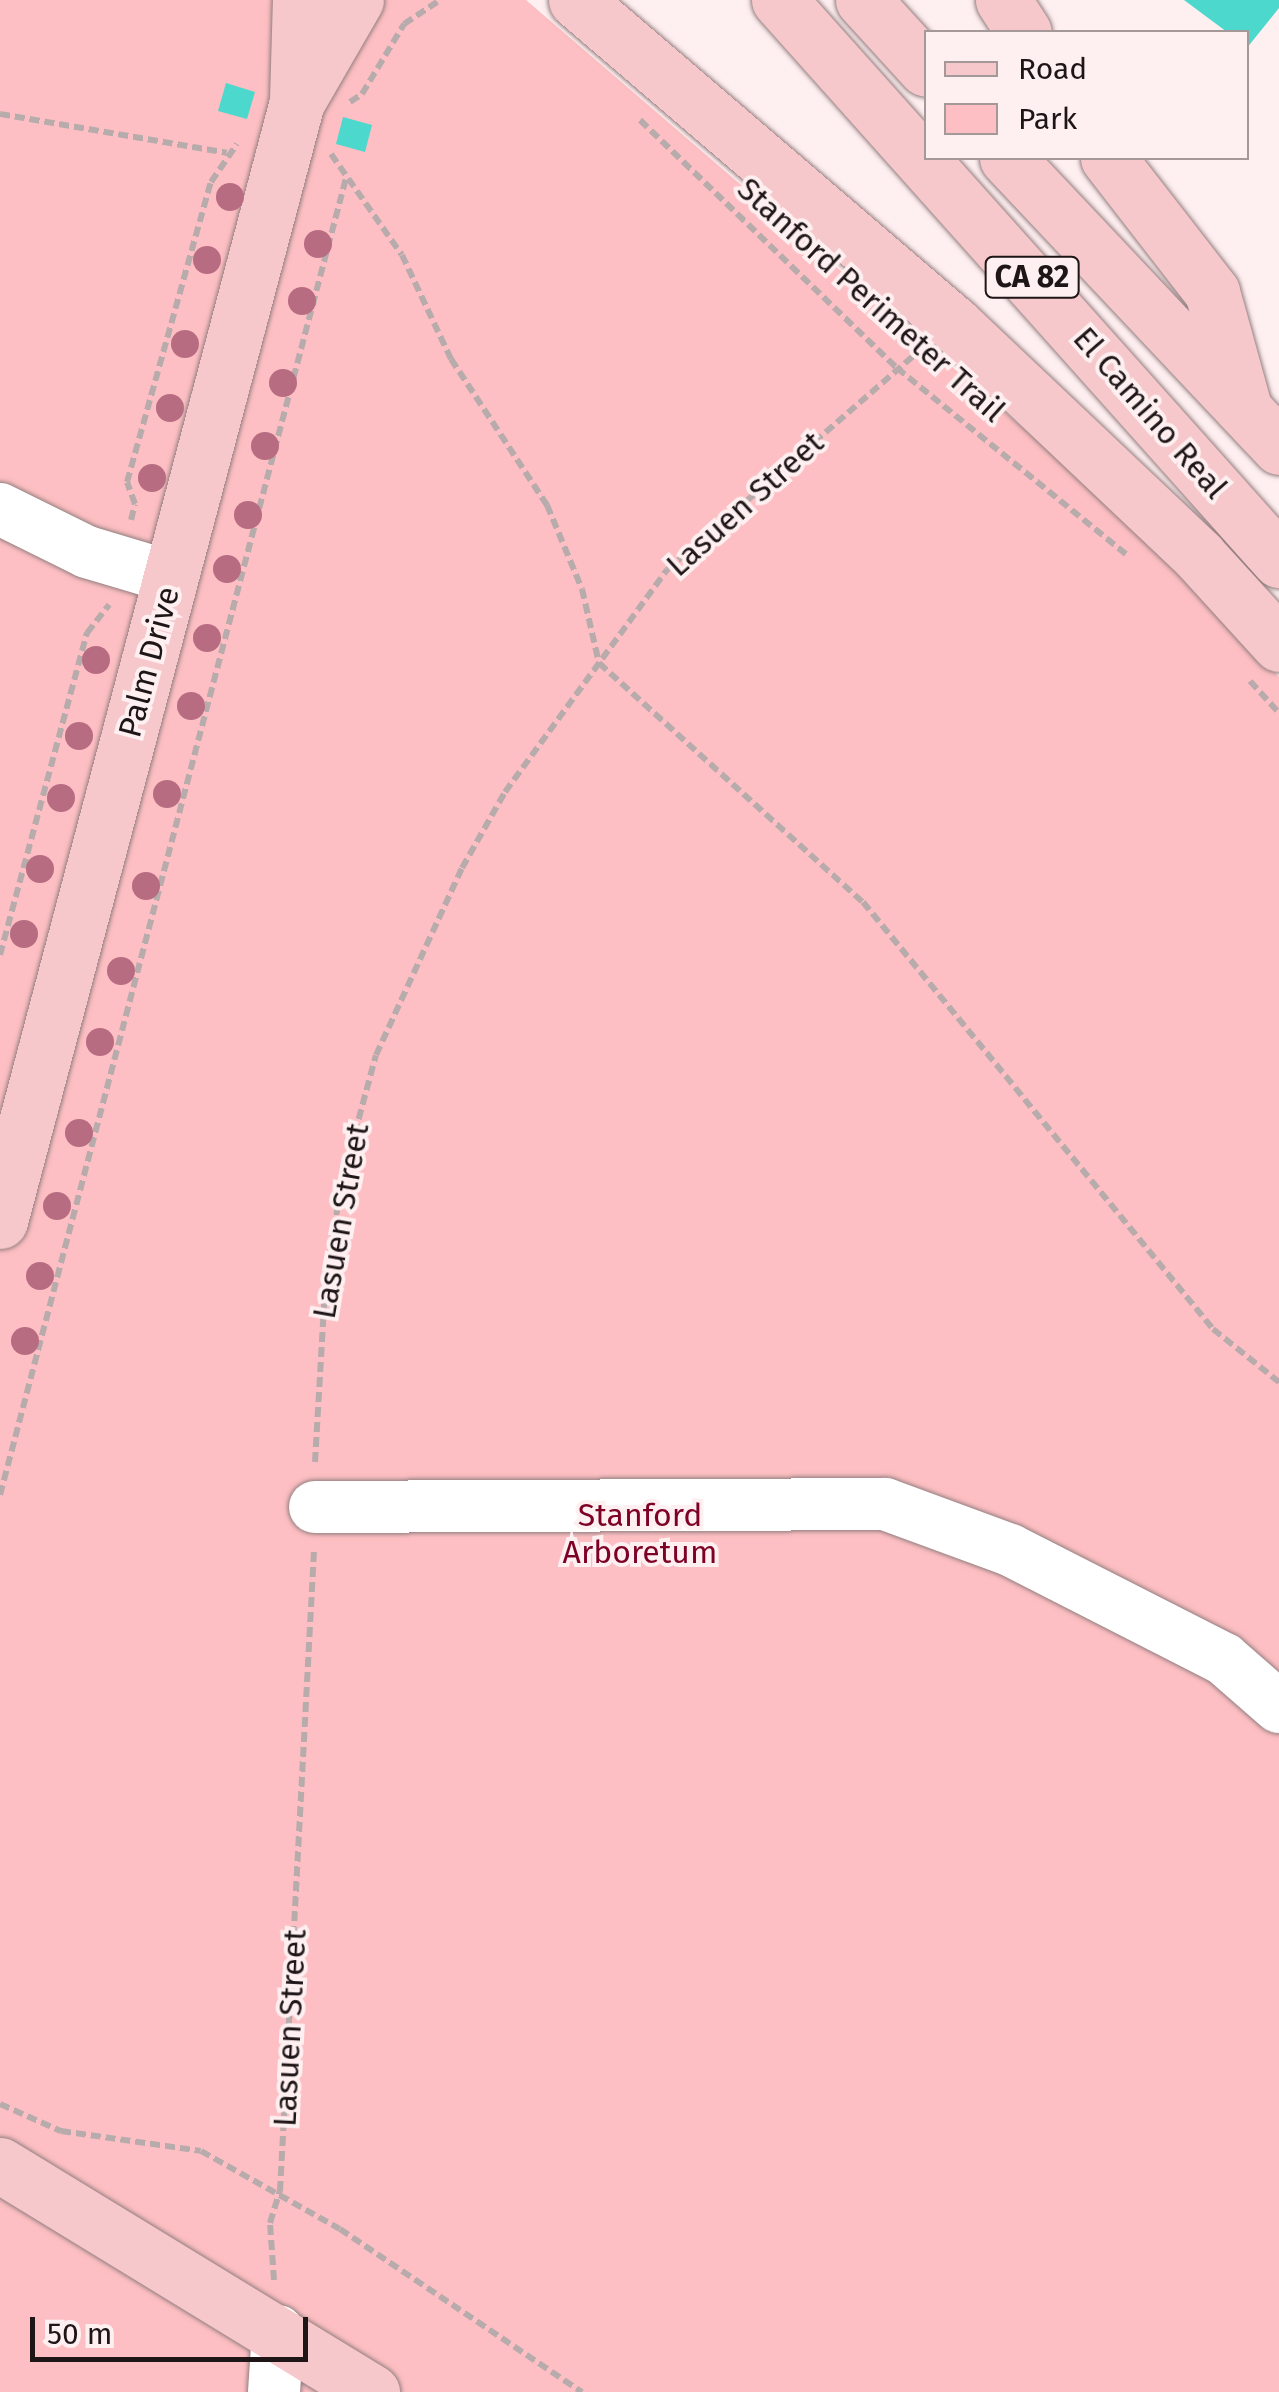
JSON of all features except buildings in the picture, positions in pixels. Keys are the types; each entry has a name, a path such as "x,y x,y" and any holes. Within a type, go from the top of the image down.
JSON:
{"main road":[{"name":"Palm Drive","path":"300,0 319,107"},
{"name":"Palm Drive","path":"0,1221 172,577 356,0"},
{"path":"576,0 954,324 1199,556 1260,658"},
{"name":"El Camino Real","path":"778,0 1279,560"},
{"path":"863,0 924,67"},
{"path":"1003,0 1023,30"},
{"name":"El Camino Real","path":"1009,160 1261,427"},
{"path":"1110,160 1212,292 1261,427"},
{"path":"0,2165 278,2331 372,2392"}],"street":[{"path":"0,509 87,552 172,577"},
{"path":"315,1507 885,1504 1010,1550 1224,1659 1279,1708"},
{"path":"274,2392 278,2331"}],"path":[{"path":"319,107 362,94 404,24 440,0"},
{"name":"Stanford Perimeter Trail","path":"634,113 898,368 1138,564"},
{"path":"0,114 227,153 211,182 127,482 135,504"},
{"path":"330,148 346,178 402,255 451,359 547,505 582,589 599,663 862,902 1214,1329 1279,1382"},
{"path":"0,1495 346,178"},
{"name":"Lasuen Street","path":"278,2331 270,2223 280,2191 326,1274 343,1177 376,1055 470,853 505,792 667,570 898,368 954,324"},
{"path":"0,955 87,632 109,607"},
{"path":"1260,658 1279,714"},
{"path":"0,2104 61,2131 201,2151 280,2191 582,2392"}],"green space":[{"name":"Stanford Arboretum","path":"0,0 526,0 1165,550 1279,677 1279,2392 0,2392"}]}
